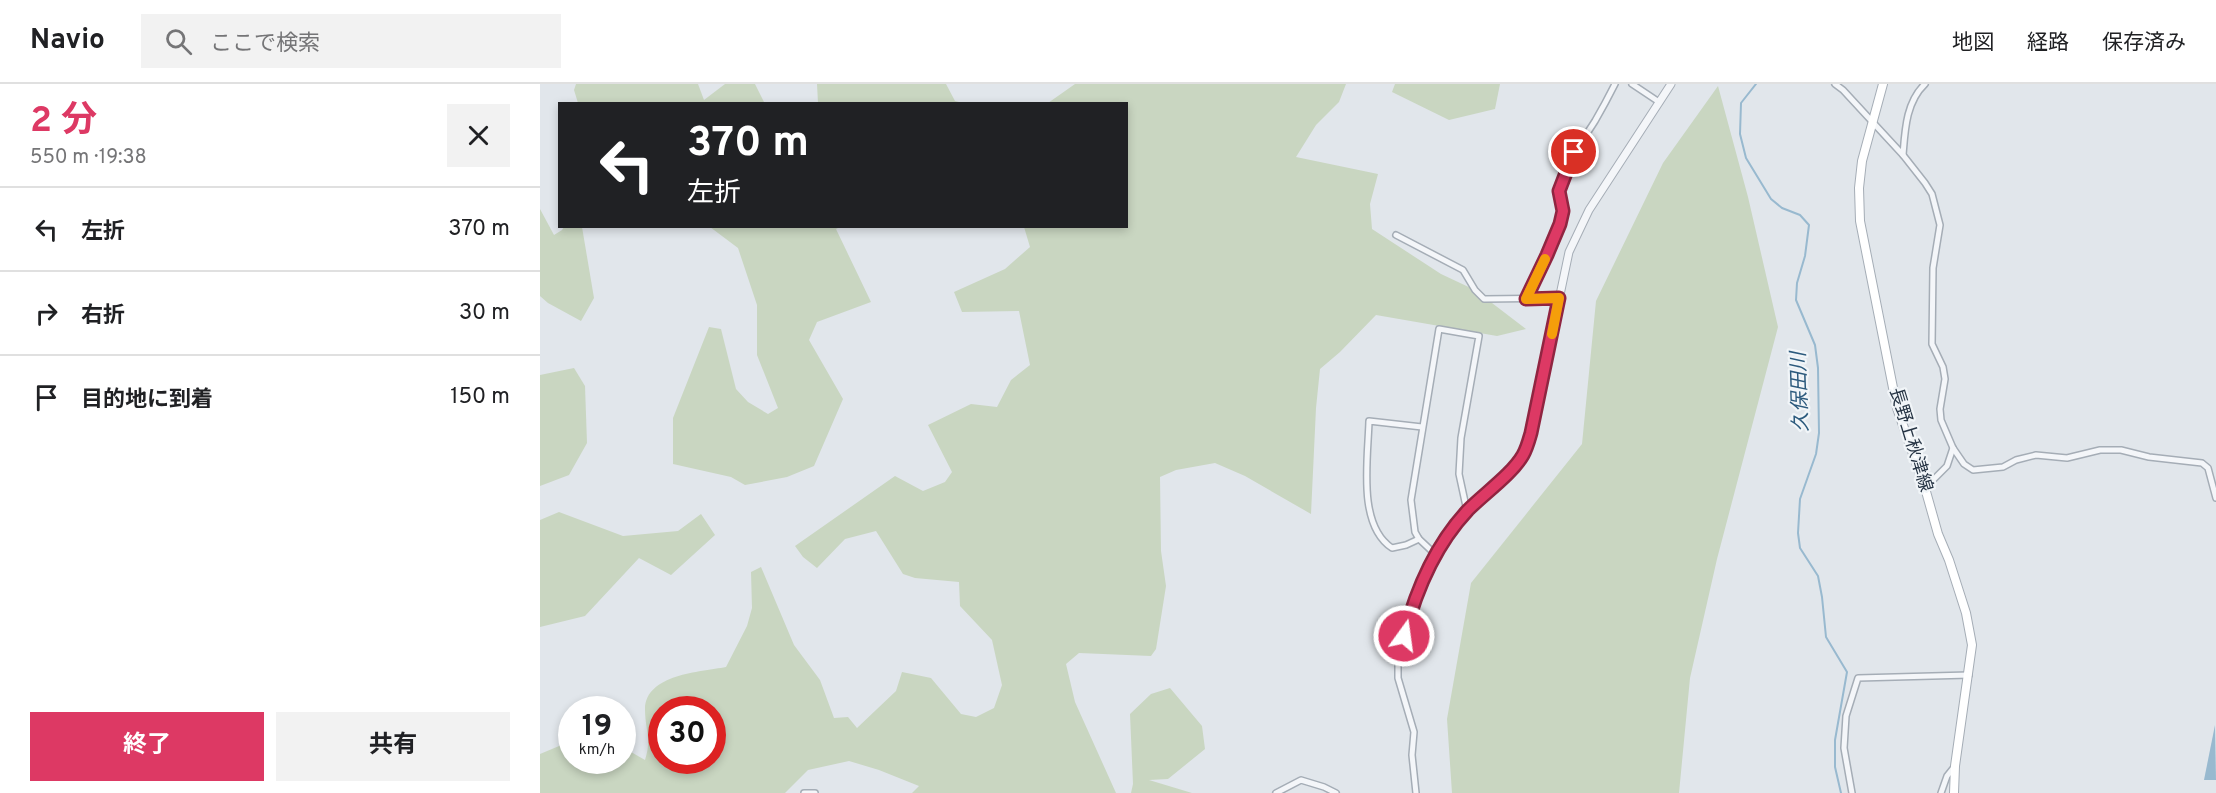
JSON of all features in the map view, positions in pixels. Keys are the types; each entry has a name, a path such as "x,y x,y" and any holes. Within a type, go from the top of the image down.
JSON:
{"main road":[{"name":"長野上秋津線","path":"1883,84 1862,161 1858,188 1860,221 1897,408 1966,613 1972,645 1955,766 1954,793"}],"street":[{"path":"1526,299 1560,224 1563,211 1559,191 1564,175 1615,84"},
{"path":"1632,84 1659,102"},
{"path":"1416,793 1414,732 1398,678 1398,664 1413,602 1436,554 1467,511 1516,465 1524,453 1531,433 1569,252 1577,232 1620,159 1671,84"},
{"path":"1835,84 1903,155 1932,194 1940,225 1933,268 1932,344 1943,367 1941,420 1953,448 1964,464 1973,470 2003,467 2016,460 2036,455 2067,458 2100,450 2121,450 2149,457 2202,463 2208,468 2216,498"},
{"path":"1903,155 1906,120 1917,92 1925,84"},
{"path":"1396,235 1463,270 1475,290 1484,299 1559,298"},
{"path":"1436,554 1419,539 1412,517 1411,500 1439,329 1479,336 1461,438 1459,474 1467,511"},
{"path":"1419,539 1392,548 1385,543 1375,529 1369,513 1369,421 1422,427"},
{"path":"1925,488 1947,466 1953,448"},
{"path":"1852,793 1844,748 1846,716 1858,678 1969,675"},
{"path":"1941,793 1947,776 1955,766"},
{"path":"1276,793 1301,780 1336,793"},
{"path":"804,793 815,793"}],"green space":[{"path":"576,84 698,84 704,100 725,84 755,84 764,102 578,102 574,90"},
{"path":"817,84 946,84 955,101 959,102 818,102"},
{"path":"1075,84 1346,84 1339,102 1316,125 1296,157 1378,174 1370,204 1372,229 1441,274 1475,290 1526,329 1497,336 1376,315 1320,369 1311,514 1245,476 1215,463 1176,470 1160,477 1161,551 1166,586 1156,649 1151,656 1079,653 1066,664 1075,702 1116,793 912,793 919,786 849,761 808,770 785,793 540,793 540,754 558,746 558,774 636,774 636,755 645,760 648,746 648,774 726,774 726,696 649,696 654,688 676,677 726,667 747,626 752,608 751,572 761,567 794,645 820,680 834,718 848,717 857,728 896,691 902,672 931,678 961,714 976,717 994,708 1002,685 992,640 960,606 959,582 915,578 903,574 876,531 845,539 817,568 803,557 795,546 895,476 923,491 945,482 952,472 928,425 971,404 997,407 1011,380 1030,365 1019,311 962,312 954,292 1005,269 1030,247 1024,228 1128,228 1128,102 1049,102"},
{"path":"1395,84 1500,84 1495,109 1449,120 1392,92"},
{"path":"1718,86 1748,197 1778,327 1717,559 1690,678 1679,793 1452,793 1447,719 1471,583 1582,444 1596,301 1663,163"},
{"path":"540,209 554,235 563,228 582,228 594,298 581,321 548,303 540,296"},
{"path":"711,228 838,228 836,229 871,302 817,322 809,340 843,399 814,466 787,477 745,485 731,477 673,464 673,418 709,327 721,329 736,389 748,402 768,414 778,408 757,355 757,305 738,248"},
{"path":"574,368 585,386 587,443 569,475 540,486 540,375"},
{"path":"559,512 623,536 678,531 701,514 715,535 671,575 639,558 585,616 540,627 540,520"},
{"path":"1170,688 1202,726 1205,749 1168,779 1149,780 1192,793 1131,793 1133,784 1130,714 1151,694"},
{"path":"648,697 648,734 645,716"}],"water":[{"path":"2215,725 2216,780 2204,780"}],"waterway":[{"name":"久保田川","path":"1756,84 1741,103 1740,134 1746,158 1771,199 1782,208 1800,215 1809,225 1805,256 1797,283 1796,300 1815,345 1818,368 1819,433 1816,454 1800,499 1798,533 1800,548 1818,576 1826,637 1847,672 1835,740 1835,767 1841,793"}],"slow traffic":[{"path":"1545,259 1526,299 1559,298 1552,334"}],"route":[{"path":"1404,636 1413,602 1436,554 1467,511 1516,465 1524,453 1531,433 1559,298 1526,299 1560,224 1563,211 1559,191 1574,152"}]}
